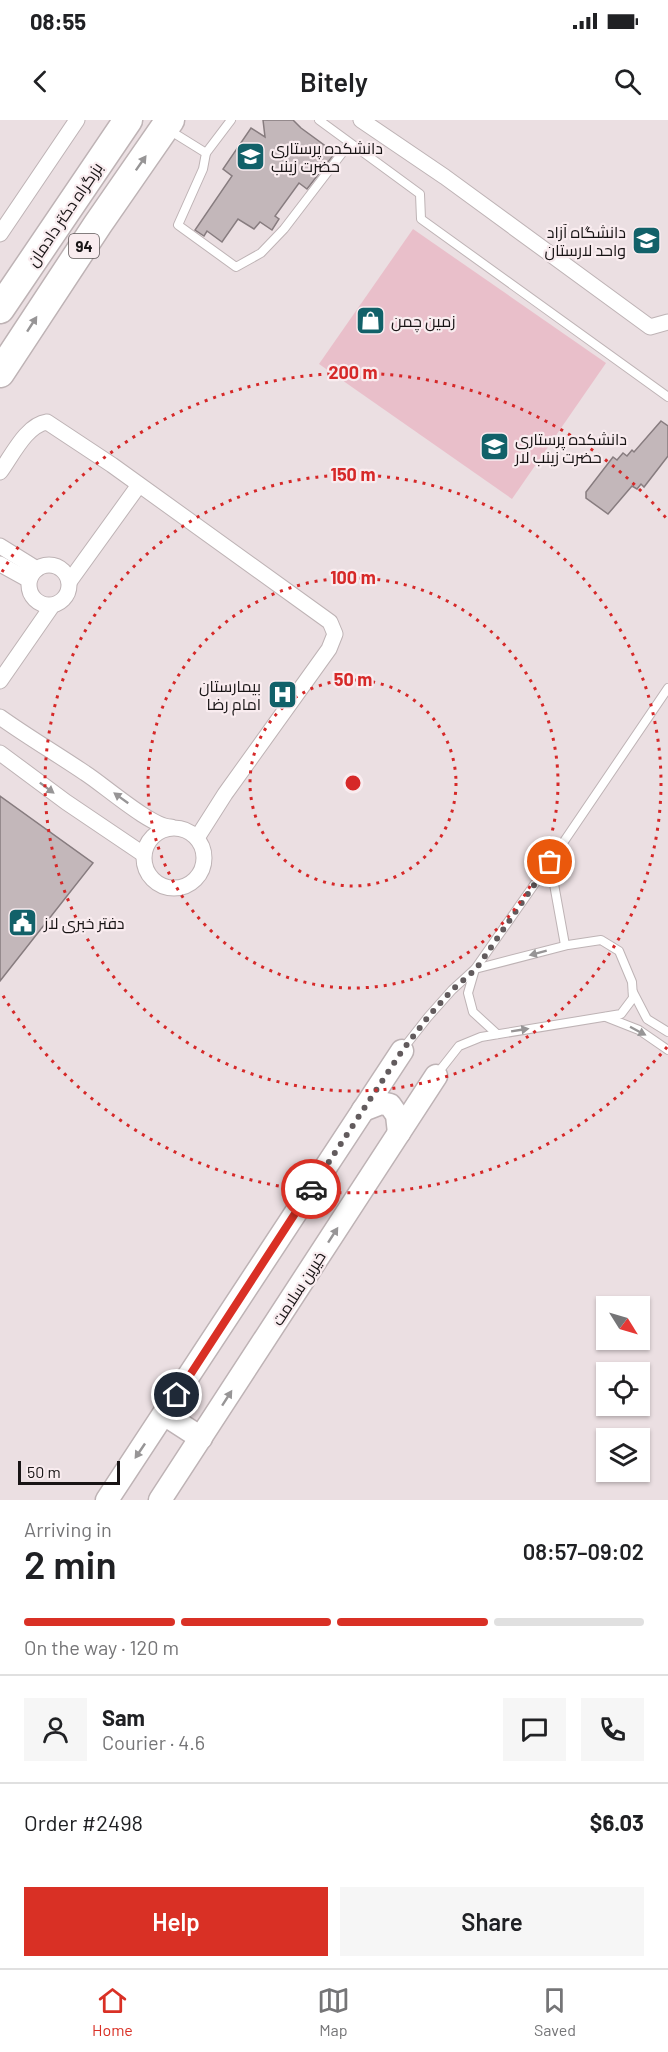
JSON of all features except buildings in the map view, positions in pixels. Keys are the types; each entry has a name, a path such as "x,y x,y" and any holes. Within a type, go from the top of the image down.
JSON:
{"highway":[{"name":"بزرگراه دکتر دادمان","path":"0,309 128,120"},
{"name":"بزرگراه دکتر دادمان","path":"0,373 98,224 168,124"},
{"path":"70,204 98,224"}],"street":[{"path":"0,234 77,120"},
{"path":"361,120 445,177 618,306 650,327 668,322"},
{"path":"0,472 38,424 47,422 66,433 330,622 335,634 329,649 225,794 197,838"},
{"path":"33,574 30,594 34,599 45,606 58,604 67,595 69,582 139,485"},
{"path":"0,546 33,574"},
{"path":"0,564 33,574 50,565 57,566 63,570 69,582"},
{"path":"0,681 52,606"},
{"path":"0,717 152,821 165,827 171,827 180,828 190,831 202,846 203,866 199,875 192,882 174,888 163,887 154,882 147,874 143,854 152,836 160,830 171,827"},
{"path":"0,753 66,802 143,854"},
{"path":"107,1500 402,1051"},
{"name":"خیرین سلامت","path":"160,1500 436,1076"},
{"path":"363,1110 381,1103 390,1106 397,1115 399,1133"},
{"path":"164,1414 201,1438"}],"lane":[{"path":"231,120 206,153 203,169 178,225 236,267 261,253 284,230 349,144"},
{"path":"319,120 420,194 421,219 668,397"},
{"path":"168,124 206,153"},
{"path":"402,1051 452,990 476,969 668,688"},
{"path":"550,862 565,945"},
{"path":"436,1076 459,1046 481,1037 621,1014 633,998 632,982 619,951 601,940 565,945 476,969"},
{"path":"476,969 468,993 473,1012 497,1034"},
{"path":"632,991 648,1019 668,1032"},
{"path":"605,1016 639,1030 668,1050"}],"shaded area":[{"path":"413,229 606,363 512,499 319,364"}],"way so far":[{"path":"311,1189 402,1051 452,990 476,969 550,862"}],"place":[{"name":"دانشکده پرستاری حضرت زینب","path":"250,156"},
{"name":"دانشگاه آزاد واحد لارستان","path":"647,240"},
{"name":"زمین چمن","path":"370,320"},
{"name":"دانشکده پرستاری حضرت زینب لار","path":"494,447"},
{"name":"بیمارستان امام رضا","path":"282,694"},
{"name":"دفتر خبری لاز","path":"23,922"}],"route":[{"path":"177,1395 311,1189"}]}
